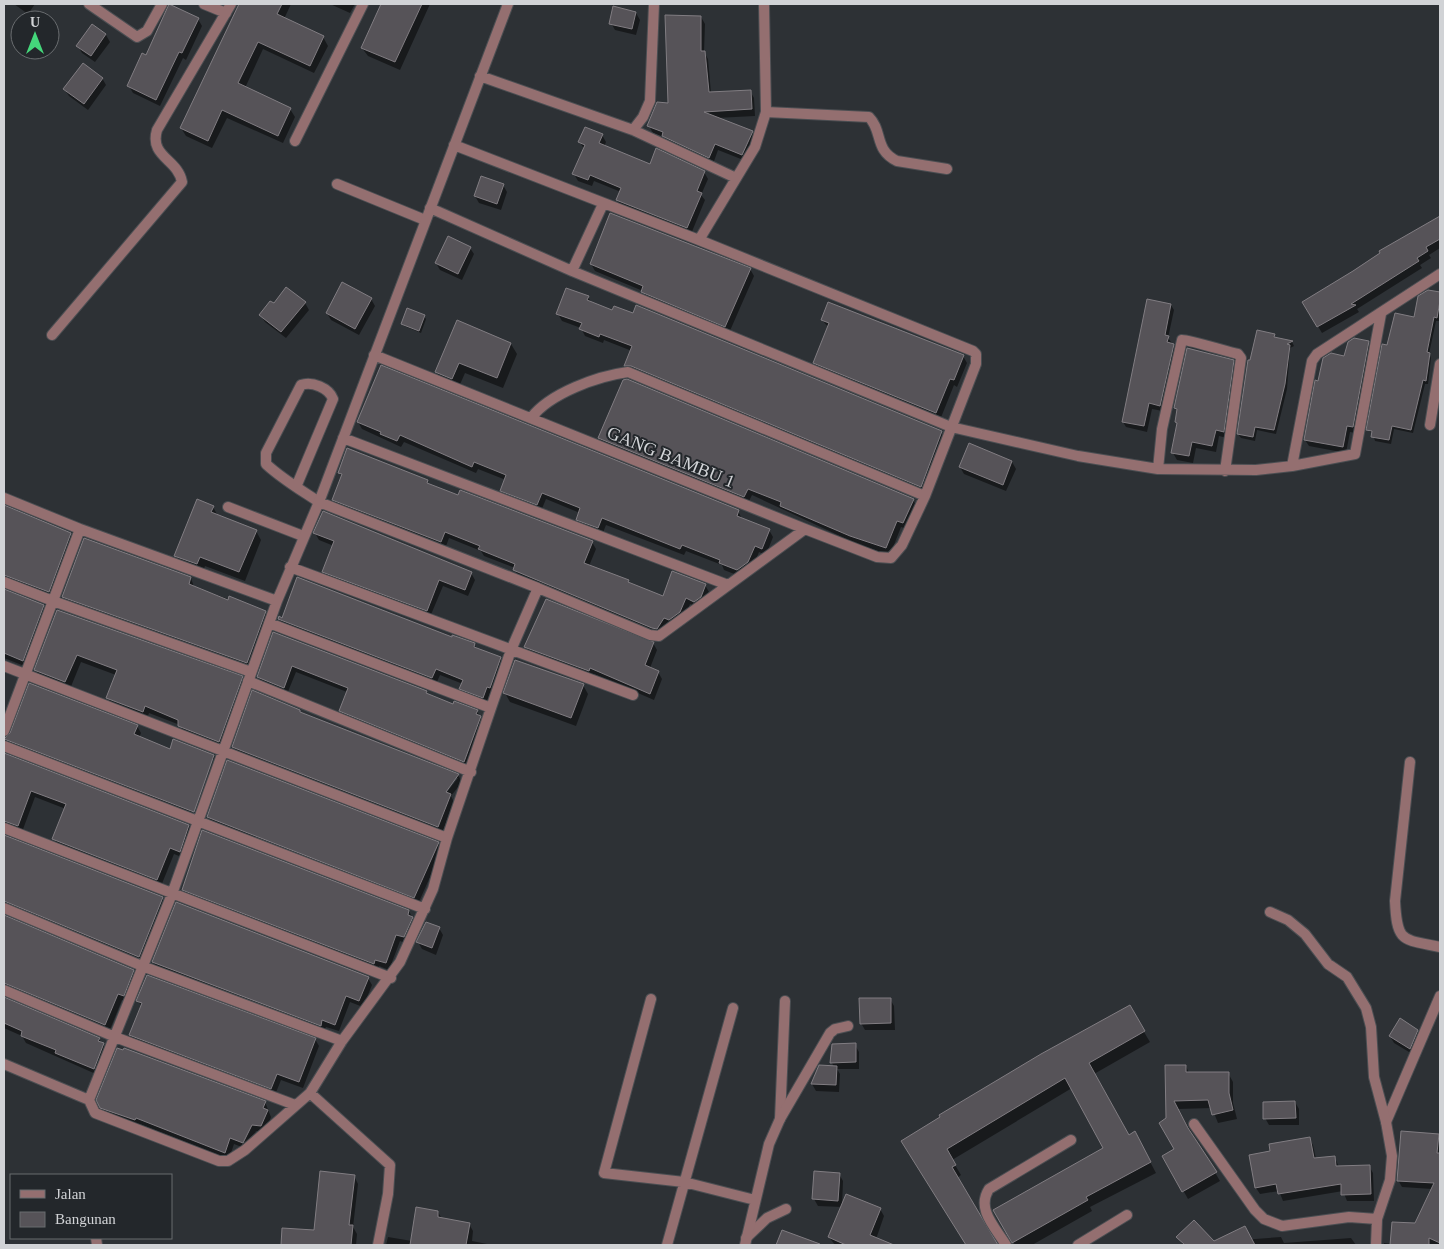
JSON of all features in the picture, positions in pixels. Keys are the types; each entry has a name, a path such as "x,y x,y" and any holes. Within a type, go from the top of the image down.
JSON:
{"street":[{"path":"89,4 137,37 147,31 162,4"},
{"path":"204,4 226,13"},
{"path":"52,335 182,182 180,172 161,154 154,140 157,130 231,4"},
{"path":"295,141 363,4"},
{"path":"89,1100 172,894 269,622 290,567 319,502 508,4"},
{"path":"633,130 643,117 650,101 654,4"},
{"path":"699,240 755,147 766,112 764,4"},
{"path":"480,76 633,130 736,178"},
{"path":"766,112 869,117 874,124 882,150 890,158 897,161 947,169"},
{"path":"454,144 603,204 699,240 973,351 976,354 976,364 925,496 628,372 608,375 551,399 539,408 531,418"},
{"path":"337,184 425,220"},
{"path":"572,271 603,204"},
{"path":"430,208 572,271 951,427 1078,456 1158,469 1225,471 1292,466 1355,454 1381,314"},
{"path":"1292,466 1312,361 1318,354 1440,274"},
{"path":"1158,469 1170,388 1182,340 1187,339 1210,348 1238,354 1241,358 1225,471"},
{"name":"GANG BAMBU 1","path":"374,355 877,557 891,558 902,545 925,496"},
{"path":"1430,425 1440,364"},
{"path":"296,487 334,399 332,395 314,384 308,383 301,385 266,453 266,464 296,487 319,502 538,588 650,635 659,636 806,529"},
{"path":"343,438 728,585"},
{"path":"4,498 80,529 277,601"},
{"path":"228,507 303,536"},
{"path":"4,731 80,529"},
{"path":"290,567 633,695"},
{"path":"4,582 250,677 471,772"},
{"path":"4,1064 89,1100 95,1113 219,1161 228,1161 245,1150 310,1093 342,1041 391,978 425,910 447,838 511,650 538,588"},
{"path":"269,622 491,708"},
{"path":"4,666 447,838"},
{"path":"4,746 425,910"},
{"path":"1410,762 1395,901 1396,922 1400,934 1408,941 1440,947"},
{"path":"4,828 391,978"},
{"path":"4,908 142,966 342,1041"},
{"path":"1270,912 1288,920 1305,934 1328,964 1347,977 1366,1008 1371,1027 1374,1077 1386,1122 1392,1156 1390,1180 1378,1219 1376,1245"},
{"path":"4,990 116,1037 295,1105"},
{"path":"1386,1122 1440,996"},
{"path":"651,999 604,1173 684,1182 755,1200"},
{"path":"780,1119 785,1001"},
{"path":"667,1245 733,1008"},
{"path":"746,1242 769,1144 780,1119 830,1033 835,1029 848,1026"},
{"path":"310,1093 390,1165 388,1194 378,1245"},
{"path":"1194,1124 1255,1210 1272,1224 1282,1226 1349,1217 1378,1219"},
{"path":"1006,1245 983,1206 983,1198 989,1189 1071,1140"},
{"path":"746,1242 768,1218 786,1209"},
{"path":"1078,1245 1127,1215"}],"building":[{"path":"169,4 199,18 182,53 179,52 156,100 127,86 142,53 146,55"},
{"path":"239,4 282,4 277,14 324,36 310,66 258,42 238,83 291,108 278,136 222,110 208,141 180,128"},
{"path":"381,4 422,4 395,62 361,48"},
{"path":"613,6 636,12 632,29 609,24"},
{"path":"665,15 701,16 701,51 705,51 709,92 751,90 752,109 704,112 753,131 742,155 715,144 709,158 662,136 663,132 647,126 657,102 668,103"},
{"path":"92,24 106,34 91,56 76,46"},
{"path":"83,63 103,78 84,104 63,89"},
{"path":"585,127 603,134 599,143 650,164 656,148 705,171 697,191 702,193 687,228 616,200 621,188 590,175 588,180 572,174 585,145 578,142"},
{"path":"481,176 504,184 497,204 474,196"},
{"path":"610,213 751,268 725,327 641,292 643,286 590,264"},
{"path":"1440,216 1440,239 1426,247 1428,251 1417,258 1419,261 1351,304 1356,305 1317,327 1302,302 1353,271 1380,253 1379,251"},
{"path":"448,236 471,247 458,274 435,263"},
{"path":"342,282 372,298 355,329 326,313"},
{"path":"286,287 306,302 281,332 259,315 270,301 274,303"},
{"path":"566,288 589,296 587,300 612,310 614,306 633,313 636,305 942,431 921,487 631,366 624,366 632,346 600,334 599,337 579,329 582,323 556,314"},
{"path":"1428,290 1440,292 1440,301 1437,318 1434,317 1427,352 1430,353 1426,381 1423,380 1411,430 1392,426 1389,440 1371,437 1372,431 1366,430 1382,344 1387,345 1395,313 1414,317 1418,296"},
{"path":"1147,299 1171,304 1165,335 1169,336 1167,342 1174,344 1160,406 1149,403 1144,426 1122,422"},
{"path":"828,302 964,355 954,380 950,379 936,413 813,363 829,323 821,320"},
{"path":"407,308 425,315 419,331 401,324"},
{"path":"457,320 511,343 497,378 459,363 452,379 435,372"},
{"path":"1257,330 1275,334 1274,337 1293,341 1287,344 1290,345 1285,384 1274,430 1255,427 1253,437 1237,434 1248,360 1250,360"},
{"path":"1354,338 1369,341 1353,427 1347,426 1343,447 1304,440 1315,380 1318,381 1323,358 1331,353 1344,356 1348,342"},
{"path":"1187,348 1234,360 1224,432 1216,430 1212,446 1192,442 1189,456 1171,453 1177,423 1175,422 1177,409 1174,408"},
{"path":"381,365 739,510 737,516 770,529 762,549 755,546 748,562 737,570 719,563 720,560 682,545 680,549 602,518 598,528 576,520 580,508 542,493 537,505 500,491 506,475 474,462 472,467 400,435 397,441 380,434 381,432 357,422"},
{"path":"627,379 914,499 903,523 897,521 886,548 850,536 780,506 781,502 748,489 744,497 598,438 623,380"},
{"path":"969,443 1012,461 1003,485 959,467"},
{"path":"347,448 428,480 427,483 458,495 460,490 593,541 584,563 629,580 628,582 663,596 672,571 706,584 701,597 694,602 686,598 680,612 669,620 664,618 657,629 652,628 513,570 515,564 478,549 480,546 445,532 441,542 332,500 342,474 338,473"},
{"path":"197,499 214,506 211,512 257,530 239,572 200,557 197,564 174,556"},
{"path":"4,505 71,533 49,592 4,575"},
{"path":"323,511 472,572 465,590 439,580 427,611 322,572 334,541 313,533"},
{"path":"84,538 191,577 189,584 228,600 229,596 266,611 247,663 62,597"},
{"path":"297,577 452,637 452,635 475,643 474,647 501,657 490,688 487,687 483,698 459,689 463,680 436,669 432,678 278,619 279,616 282,618"},
{"path":"4,589 44,605 23,661 4,653"},
{"path":"546,599 654,642 645,665 659,671 650,694 590,668 589,671 524,647"},
{"path":"57,610 243,676 219,742 178,726 178,720 145,706 143,712 106,698 117,670 77,655 65,682 34,670"},
{"path":"273,632 427,691 426,693 453,704 454,701 478,710 476,714 481,716 464,762 339,711 348,688 292,666 284,688 257,677"},
{"path":"515,660 584,684 571,718 503,693"},
{"path":"29,683 138,725 134,734 170,749 173,739 214,755 194,812 4,739 10,733"},
{"path":"252,690 300,710 300,712 459,774 446,792 451,794 438,827 232,747"},
{"path":"4,753 189,825 180,852 170,848 157,880 52,839 66,804 31,791 18,826 4,821"},
{"path":"227,760 439,842 414,898 207,817"},
{"path":"202,830 409,910 408,915 413,917 404,937 396,935 386,963 375,960 374,964 182,890"},
{"path":"4,835 163,897 139,957 4,901"},
{"path":"176,902 369,977 359,1001 346,996 335,1025 322,1020 321,1026 152,962"},
{"path":"4,915 134,970 124,996 118,994 105,1025 4,983"},
{"path":"426,922 440,927 432,948 416,942"},
{"path":"147,975 316,1038 299,1082 277,1074 271,1089 129,1035 142,1003 136,1001"},
{"path":"4,997 100,1038 98,1041 104,1043 94,1069 55,1053 56,1050 21,1036 22,1031 4,1023"},
{"path":"859,998 891,998 891,1023 860,1024"},
{"path":"1130,1005 1145,1031 1089,1063 1129,1135 1135,1131 1151,1162 1086,1197 1088,1200 1012,1243 993,1210 1103,1148 1065,1078 947,1149 956,1165 952,1167 998,1245 966,1245 901,1141 940,1117 939,1115 1041,1054"},
{"path":"1400,1018 1418,1030 1410,1049 1389,1036"},
{"path":"856,1043 856,1062 830,1063 832,1044"},
{"path":"117,1048 123,1050 124,1048 266,1101 263,1108 268,1110 261,1126 252,1125 243,1143 230,1138 225,1153 136,1118 135,1120 100,1108 96,1100"},
{"path":"819,1065 837,1066 836,1085 811,1084"},
{"path":"1165,1065 1186,1065 1186,1072 1229,1072 1229,1093 1233,1110 1212,1115 1208,1100 1174,1101 1188,1128 1217,1172 1182,1192 1162,1156 1174,1149 1159,1123 1166,1118"},
{"path":"1295,1101 1296,1118 1263,1119 1263,1102"},
{"path":"1401,1131 1439,1134 1437,1153 1440,1153 1440,1243 1429,1238 1429,1245 1390,1245 1392,1222 1415,1223 1434,1183 1397,1181"},
{"path":"1310,1137 1314,1158 1335,1156 1336,1166 1370,1165 1371,1194 1341,1195 1341,1184 1278,1194 1276,1184 1255,1188 1249,1155 1270,1151 1269,1144"},
{"path":"320,1171 355,1175 349,1225 353,1225 351,1245 281,1245 282,1228 314,1230"},
{"path":"814,1171 840,1173 838,1201 812,1199"},
{"path":"846,1194 881,1208 870,1235 894,1245 846,1245 828,1237"},
{"path":"416,1207 438,1211 438,1217 470,1223 466,1245 410,1245"},
{"path":"1194,1220 1214,1241 1245,1226 1255,1245 1185,1245 1176,1237"},
{"path":"782,1230 820,1244 776,1245"}]}
